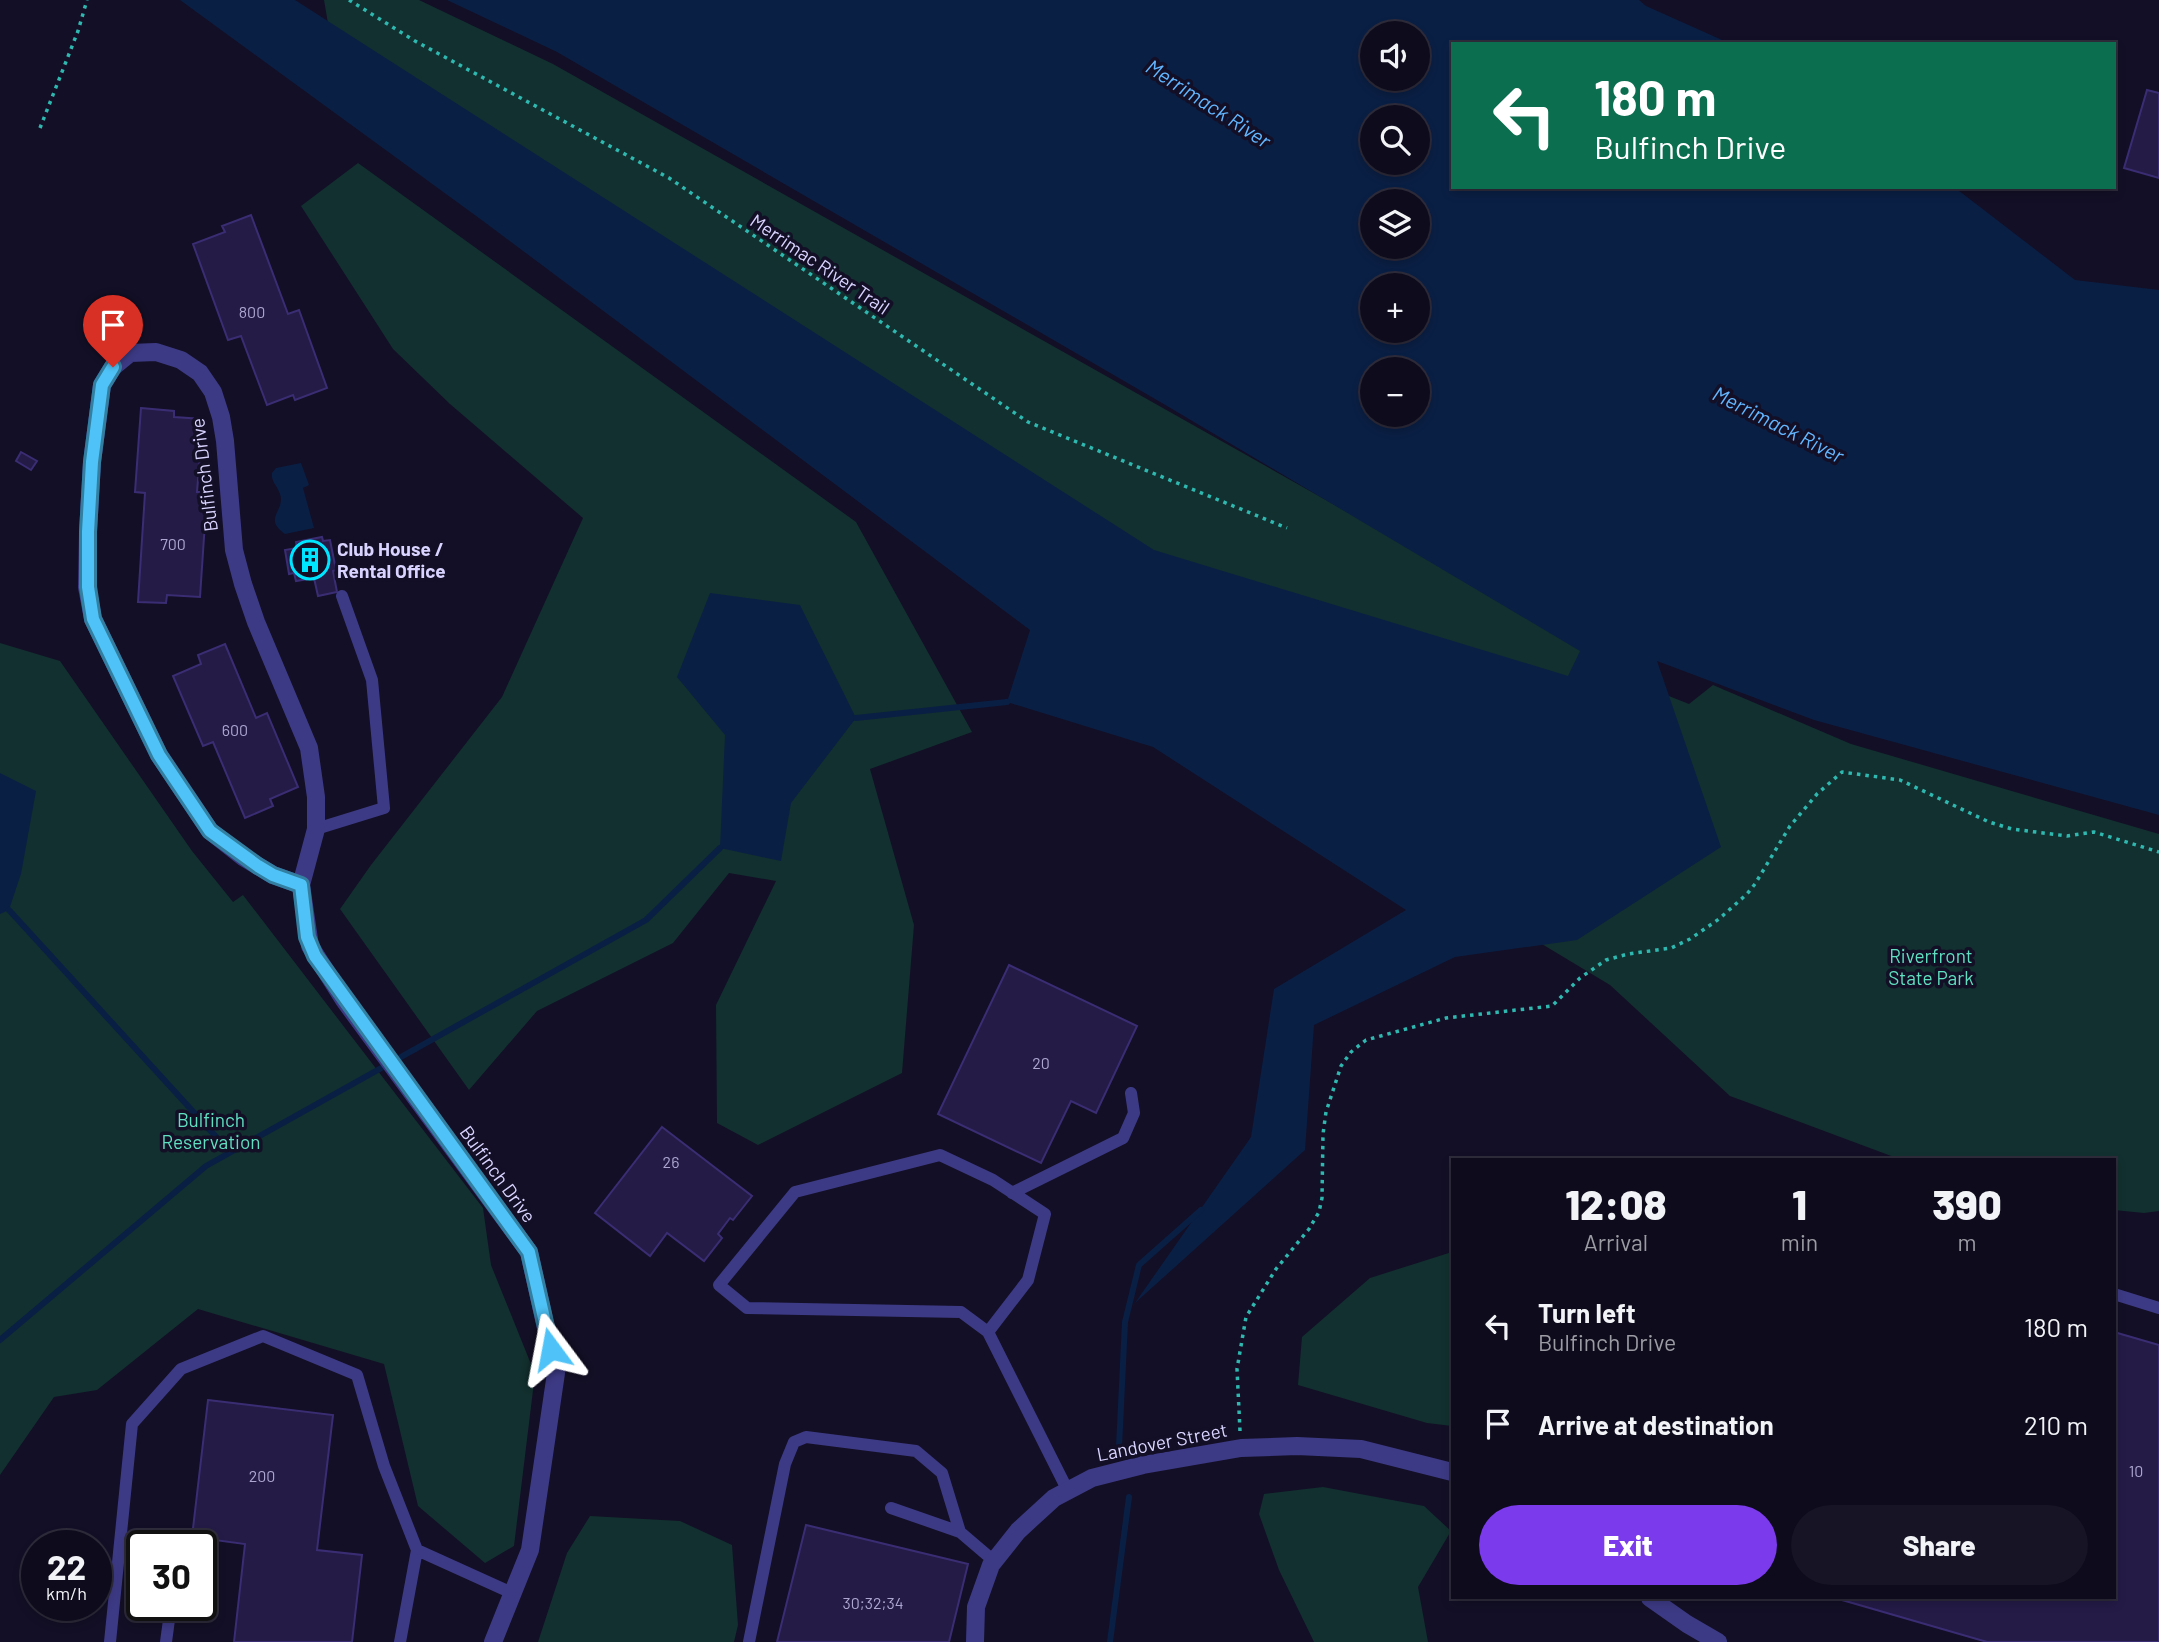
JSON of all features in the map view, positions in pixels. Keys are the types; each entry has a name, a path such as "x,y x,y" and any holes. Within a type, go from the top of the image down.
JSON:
{"street":[{"name":"Bulfinch Drive","path":"301,885 273,875 243,857 210,831 159,755 93,619 88,587 88,532 92,462 100,397 102,385 113,367 130,353 156,352 181,360 200,373 213,392 221,417 234,550 256,622 309,748 316,796 316,829 301,885 307,937 315,956 352,1011 529,1252 556,1373 530,1550 493,1642"},
{"name":"Landover Street","path":"975,1642 976,1607 994,1560 1018,1531 1054,1498 1092,1478 1143,1465 1241,1448 1297,1446 1361,1449 1451,1472"},
{"path":"1651,1599 1718,1642"}],"lane":[{"path":"316,829 384,808 372,680 342,596"},
{"path":"1012,1193 1124,1138 1134,1113 1131,1093"},
{"path":"988,1332 1028,1280 1045,1214 993,1180 940,1155 795,1192 719,1285 747,1308 961,1312 988,1332 1069,1491"},
{"path":"2116,1295 2159,1308"},
{"path":"110,1642 132,1424 181,1369 263,1336 357,1375 384,1465 417,1550 400,1642"},
{"path":"749,1642 785,1464 794,1442 806,1437 916,1451 943,1473 960,1532"},
{"path":"891,1508 960,1532 994,1560"},
{"path":"121,1533 126,1540"},
{"path":"417,1550 512,1593"},
{"path":"166,1642 169,1621"}],"path":[{"path":"40,128 78,31 87,0"},
{"name":"Merrimac River Trail","path":"349,0 415,41 669,178 1028,422 1287,528"},
{"path":"1241,1448 1237,1369 1246,1317 1276,1269 1314,1219 1322,1198 1326,1112 1341,1066 1356,1046 1379,1035 1446,1018 1552,1006 1580,978 1606,960 1671,948 1704,930 1726,913 1755,884 1790,826 1817,794 1842,772 1900,780 1989,822 2012,829 2067,836 2094,832 2159,852"}],"green space":[{"name":"Riverfront State Park","path":"324,0 419,0 553,64 1505,601 1631,681 1689,704 1713,685 1851,744 2159,834 2159,1211 2144,1213 2116,1210 2116,1158 1897,1158 1730,1096 1610,985 1502,920 342,106"},
{"path":"358,163 856,522 972,732 870,769 914,925 902,1073 758,1145 717,1123 716,1005 776,881 729,873 673,943 537,1011 469,1090 340,909 502,697 583,518 450,404 393,349 301,206"},
{"name":"Bulfinch Reservation","path":"0,643 60,661 192,851 233,902 243,895 483,1208 491,1265 535,1374 514,1546 485,1563 418,1506 384,1364 198,1309 97,1390 54,1397 0,1475"},
{"path":"1451,1252 1451,1426 1427,1423 1298,1385 1302,1337 1370,1278"},
{"path":"1323,1487 1424,1506 1451,1531 1418,1587 1428,1642 1314,1642 1279,1570 1259,1514 1264,1494"},
{"path":"590,1516 680,1521 732,1545 738,1625 734,1642 538,1642 567,1553"}],"water":[{"name":"Merrimack River","path":"180,0 295,0 1154,550 1568,676 1580,651 1162,403 557,52 447,0 1639,0 1646,6 1727,42 1451,42 1451,189 1957,189 2075,280 2159,290 2159,815 1814,720 1657,661 1721,847 1577,940 1455,957 1314,1025 1305,1150 1135,1303 1251,1137 1274,989 1406,910 1153,747 1007,702 1030,630 483,221"},
{"path":"301,463 309,485 303,488 314,528 285,534 275,523 281,500 272,473 276,468"},
{"path":"710,593 800,605 856,718 791,803 781,861 720,848 725,735 677,677"},
{"path":"0,773 36,791 21,874 9,910 0,914"}],"building":[{"path":"2147,90 2159,93 2159,178 2124,168"},
{"path":"251,215 288,314 299,310 327,388 295,400 293,395 267,405 241,336 228,340 193,244 225,232 222,226"},
{"path":"141,408 174,411 174,417 203,419 197,492 207,492 200,597 167,595 166,603 138,602 145,493 135,492"},
{"path":"21,452 37,461 31,470 16,461"},
{"name":"Club House / Rental Office","path":"322,537 323,541 330,540 337,592 318,596 314,578 296,581 294,573 289,574 285,550 297,548 296,542"},
{"path":"225,644 256,718 267,713 298,787 270,799 273,806 245,818 213,742 203,746 173,676 201,664 198,655"},
{"path":"1009,965 1137,1026 1096,1113 1071,1101 1041,1163 938,1114"},
{"path":"662,1127 752,1196 718,1234 722,1238 704,1261 667,1233 650,1256 595,1213"},
{"path":"2116,1333 2159,1345 2159,1642 1987,1642 1838,1599 2116,1599"},
{"path":"208,1400 333,1415 317,1550 362,1555 352,1642 234,1642 245,1544 217,1540 217,1530 193,1530"},
{"path":"806,1525 968,1564 949,1642 777,1642"}],"waterway":[{"path":"856,718 1007,702"},
{"path":"0,1340 206,1166 646,920 720,848"},
{"path":"9,910 230,1152"},
{"path":"1119,1447 1125,1322 1139,1265 1201,1210"},
{"path":"1110,1642 1129,1497"}],"place":[{"name":"Club House / Rental Office","path":"310,560"}],"route":[{"path":"113,367 102,385 92,462 88,587 93,619 159,755 210,831 243,857 273,875 301,885 307,937 315,956 344,1000 529,1252 551,1349"}]}
